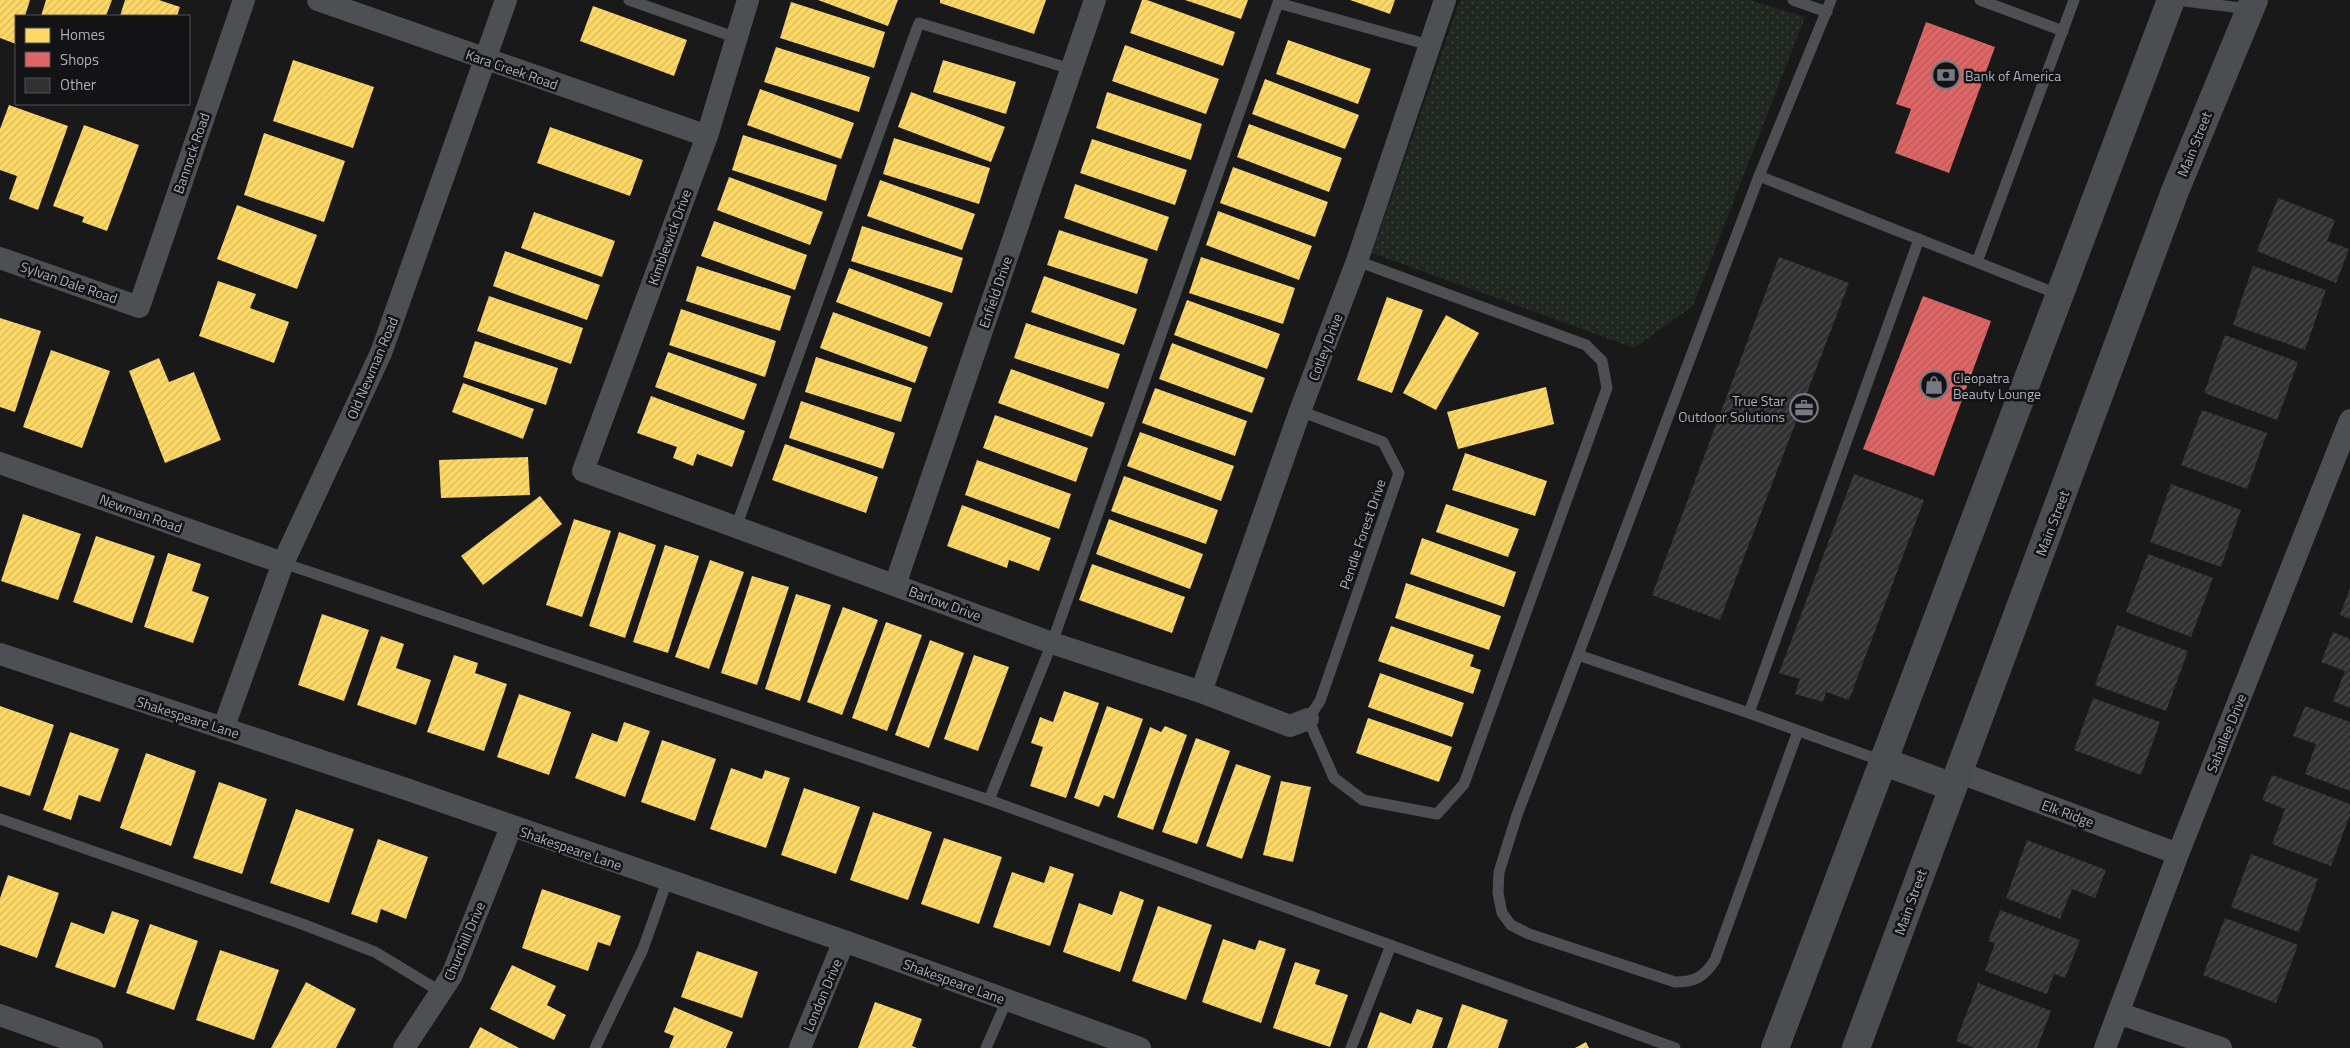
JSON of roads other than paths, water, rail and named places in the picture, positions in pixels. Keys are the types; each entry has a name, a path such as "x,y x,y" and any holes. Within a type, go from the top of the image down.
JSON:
{"main road":[{"path":"1775,1048 2171,0"},
{"name":"Main Street","path":"1856,1048 2175,191 2247,3"},
{"path":"1882,761 1956,780"}],"street":[{"name":"Bannock Road","path":"139,306 244,0"},
{"name":"Kara Creek Road","path":"318,0 485,60 707,136"},
{"name":"Old Newman Road","path":"223,729 283,563 381,354 506,0"},
{"name":"Kimblewick Drive","path":"583,471 707,136 748,0"},
{"name":"Enfield Drive","path":"895,585 1095,0"},
{"name":"Cotley Drive","path":"1201,692 1300,411 1357,261 1445,0"},
{"name":"Sylvan Dale Road","path":"0,258 139,306"},
{"name":"Sahallee Drive","path":"2105,1048 2178,854 2350,420"},
{"name":"Newman Road","path":"0,463 283,563"},
{"name":"Barlow Drive","path":"583,471 1052,643 1201,692 1290,726 1308,718"},
{"name":"Shakespeare Lane","path":"0,654 409,790 1140,1048"},
{"name":"Elk Ridge","path":"1956,780 2178,854"},
{"name":"Churchill Drive","path":"404,1048 452,975 511,827"},
{"name":"London Drive","path":"800,1048 844,942"},
{"path":"2118,1012 2221,1048"},
{"path":"0,1015 92,1048"}],"lane":[{"path":"629,0 737,38"},
{"path":"1793,0 1827,12"},
{"path":"1798,731 1715,960 1708,972 1691,982 1675,982 1529,934 1510,925 1502,914 1498,893 1499,872 1517,815 1759,176 1831,0"},
{"path":"1980,0 2063,31"},
{"path":"1977,262 2074,0"},
{"path":"2176,0 2247,3"},
{"path":"989,800 1052,643 1278,3 1429,45"},
{"path":"736,527 919,23 1071,69"},
{"path":"1759,176 2060,295"},
{"path":"1749,713 1918,239"},
{"path":"1308,718 1334,778 1363,800 1438,814 1464,784 1608,388 1602,361 1586,345 1357,261"},
{"name":"Pendle Forest Drive","path":"1300,411 1382,442 1399,473 1320,701 1308,718"},
{"path":"283,563 989,800 1675,1048"},
{"path":"1578,655 1749,713 1882,761"},
{"path":"0,819 302,924 375,952 441,992"},
{"path":"595,1048 643,949 667,881"},
{"path":"1351,1048 1391,945"},
{"path":"986,1048 1007,1000"}],"place":[{"name":"Bank of America","path":"1946,75"},
{"name":"Cleopatra Beauty Lounge","path":"1934,385"},
{"name":"True Star Outdoor Solutions","path":"1804,408"}]}
